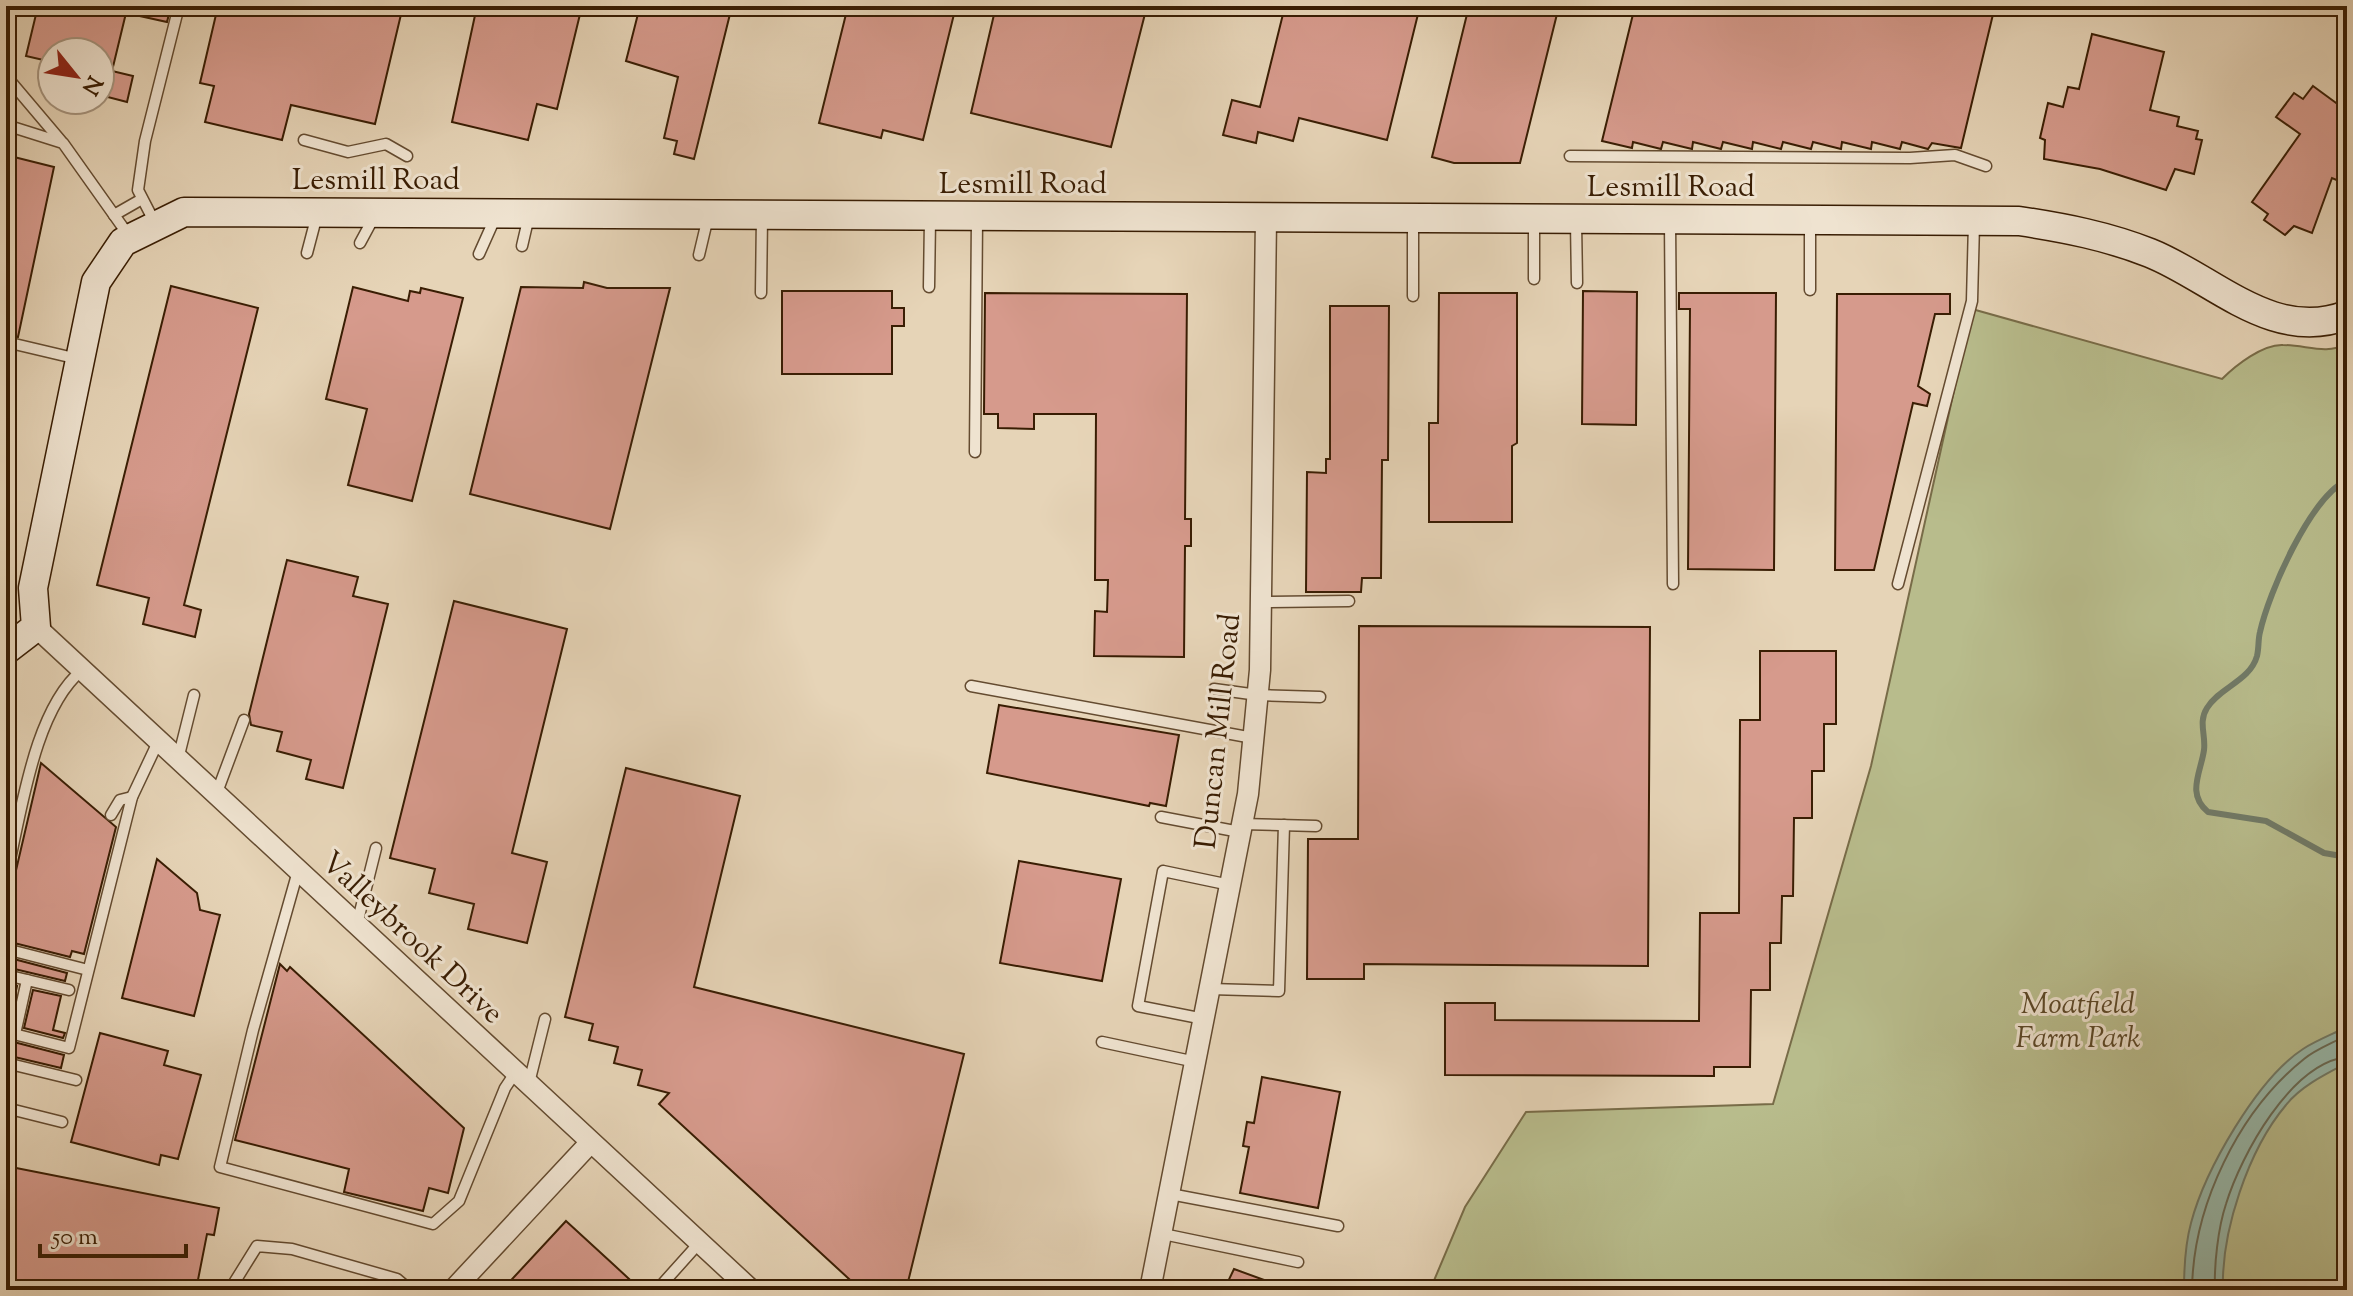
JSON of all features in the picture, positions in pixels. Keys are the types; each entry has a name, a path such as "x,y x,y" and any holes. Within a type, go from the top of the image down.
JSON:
{"street":[{"name":"Lesmill Road","path":"36,627 33,588 96,282 123,242 122,226 156,224 184,212 2019,221 2096,233 2153,254 2245,305 2281,318 2317,321 2347,315"},
{"name":"Duncan Mill Road","path":"1150,1290 1241,828 1258,695 1266,218"},
{"path":"6,650 36,627"},
{"name":"Valleybrook Drive","path":"36,627 751,1290"},
{"path":"453,1290 590,1143"}],"lane":[{"path":"156,224 138,190 145,141 179,6"},
{"path":"6,76 63,143 122,226 142,199"},
{"path":"6,125 63,143"},
{"path":"304,140 348,152 386,144 407,156"},
{"path":"1570,156 1910,158 1955,155 1986,166"},
{"path":"307,253 317,213"},
{"path":"360,243 376,213"},
{"path":"479,254 497,214"},
{"path":"522,246 529,214"},
{"path":"699,255 708,215"},
{"path":"761,293 762,216"},
{"path":"929,287 930,217"},
{"path":"975,452 977,217"},
{"path":"1413,219 1413,296"},
{"path":"1534,220 1534,279"},
{"path":"1576,220 1577,283"},
{"path":"1670,220 1673,584"},
{"path":"1810,221 1810,290"},
{"path":"1898,584 1972,301 1974,222"},
{"path":"6,342 80,359"},
{"path":"1261,602 1349,601"},
{"path":"6,877 48,720 66,684 82,670"},
{"path":"971,686 1253,738"},
{"path":"1214,689 1258,695 1320,697"},
{"path":"178,760 194,695"},
{"path":"216,795 244,720"},
{"path":"27,980 10,1033 69,1048 132,797 158,742"},
{"path":"111,815 120,800 132,797"},
{"path":"1161,817 1241,828 1316,826"},
{"path":"1210,989 1279,991 1284,825"},
{"path":"357,926 376,848"},
{"path":"298,871 253,1030 220,1167 433,1224 459,1201 505,1088 522,1079 545,1019"},
{"path":"1204,1019 1138,1006 1163,871 1230,885"},
{"path":"6,949 88,970"},
{"path":"6,975 69,990"},
{"path":"1102,1042 1196,1062"},
{"path":"6,1063 76,1080"},
{"path":"6,1108 62,1122"},
{"path":"1170,1194 1338,1226"},
{"path":"1163,1234 1298,1262"},
{"path":"657,1290 700,1242"},
{"path":"236,1290 234,1283 257,1246 292,1249 397,1279 410,1290"}],"green space":[{"name":"Moatfield Farm Park","path":"1972,309 2222,379 2250,356 2267,348 2292,345 2331,349 2347,344 2347,1290 1430,1290 1465,1207 1526,1112 1773,1104 1871,766"}],"water":[{"path":"2347,1027 2347,1063 2314,1081 2292,1098 2272,1123 2249,1168 2232,1218 2223,1290 2184,1290 2185,1256 2191,1223 2208,1178 2235,1127 2268,1081 2286,1063 2308,1046"}],"building":[{"path":"38,6 171,6 167,22 126,13 116,54 116,36 36,36 36,58 26,56"},
{"path":"218,6 403,6 375,124 291,105 282,140 205,122 214,86 200,83"},
{"path":"477,6 582,6 557,109 537,104 528,140 452,122"},
{"path":"640,6 732,6 694,159 674,154 677,141 664,138 678,77 626,61"},
{"path":"848,6 956,6 923,140 883,130 881,138 819,123"},
{"path":"996,6 1147,6 1111,147 971,113"},
{"path":"1285,6 1420,6 1387,140 1299,118 1293,141 1258,132 1256,143 1223,135 1232,100 1260,107"},
{"path":"1469,6 1559,6 1520,163 1454,163 1432,157"},
{"path":"1635,6 1995,6 1961,148 1932,143 1928,149 1902,142 1900,149 1872,142 1871,149 1842,142 1841,149 1813,142 1811,149 1783,142 1781,149 1753,142 1752,149 1723,142 1721,149 1693,142 1692,149 1663,142 1661,149 1633,142 1632,148 1602,141"},
{"path":"2092,34 2164,52 2150,110 2179,117 2177,126 2198,131 2196,139 2202,140 2194,174 2175,169 2166,190 2100,169 2044,159 2045,140 2040,138 2048,103 2063,107 2068,87 2079,89"},
{"path":"116,72 133,76 127,102 116,99"},
{"path":"2313,86 2347,111 2347,170 2339,181 2332,178 2312,233 2294,226 2285,235 2264,220 2268,214 2252,202 2300,134 2276,117 2294,93 2303,99"},
{"path":"6,155 54,167 18,337 6,334"},
{"path":"584,282 607,288 670,288 610,529 470,494 521,287 583,288"},
{"path":"171,286 258,308 184,605 201,610 195,637 143,624 149,598 97,585"},
{"path":"353,287 408,301 410,291 420,293 421,288 463,298 412,501 348,485 367,409 326,399"},
{"path":"782,291 892,291 892,308 904,308 904,326 892,326 892,374 782,374"},
{"path":"1583,291 1637,292 1636,425 1582,424"},
{"path":"985,293 1187,294 1185,519 1191,519 1191,546 1185,546 1184,657 1094,656 1095,611 1107,612 1108,580 1095,580 1096,414 1034,414 1034,429 998,428 998,414 984,414"},
{"path":"1439,293 1517,293 1517,443 1512,446 1512,522 1429,522 1429,423 1438,423"},
{"path":"1679,293 1776,293 1774,570 1688,569 1690,309 1679,309"},
{"path":"1837,294 1950,294 1950,314 1935,314 1918,386 1930,394 1927,406 1913,403 1874,570 1835,570"},
{"path":"1330,306 1389,306 1388,460 1382,460 1381,578 1362,578 1361,592 1306,592 1307,472 1326,473 1326,459 1330,459"},
{"path":"287,560 358,577 353,596 388,604 343,788 306,779 311,760 277,751 282,732 251,725 249,714"},
{"path":"454,601 567,629 512,853 547,862 527,943 468,929 474,904 429,893 435,869 390,858"},
{"path":"1359,626 1650,627 1648,966 1364,964 1364,979 1307,979 1308,839 1358,839"},
{"path":"1760,651 1836,651 1836,724 1824,724 1824,771 1812,771 1812,818 1794,818 1793,896 1782,896 1781,943 1770,943 1770,990 1751,990 1750,1067 1714,1067 1714,1076 1445,1075 1445,1003 1495,1003 1495,1020 1699,1021 1700,913 1739,913 1740,720 1760,720"},
{"path":"999,705 1179,735 1166,806 1150,803 1149,806 987,773"},
{"path":"41,763 116,827 84,954 72,951 70,957 6,941 6,885 14,879"},
{"path":"626,768 740,796 694,987 964,1054 906,1290 861,1290 659,1104 669,1093 638,1085 642,1070 614,1063 618,1047 589,1040 593,1024 565,1017"},
{"path":"157,859 197,893 200,910 220,915 194,1016 122,998"},
{"path":"1019,861 1121,879 1102,981 1000,963"},
{"path":"6,957 67,973 65,981 6,967"},
{"path":"280,964 287,971 290,967 464,1128 448,1193 429,1188 423,1211 344,1192 349,1169 235,1140"},
{"path":"6,983 17,986 9,1024 6,1024"},
{"path":"33,990 61,996 53,1030 65,1033 63,1038 24,1028"},
{"path":"100,1033 168,1051 164,1065 201,1075 178,1159 161,1155 159,1165 71,1142"},
{"path":"6,1040 64,1055 61,1068 6,1055"},
{"path":"1262,1077 1340,1092 1318,1208 1240,1193 1249,1147 1243,1146 1247,1122 1254,1123"},
{"path":"6,1166 219,1208 214,1235 207,1234 196,1290 6,1290"},
{"path":"566,1221 614,1265 641,1290 502,1290"},
{"path":"1234,1269 1286,1288 1286,1290 1224,1290"}],"waterway":[{"path":"2347,480 2319,506 2293,548 2272,594 2253,665 2204,713 2204,750 2196,790 2201,805 2208,812 2266,821 2324,853 2347,857"}]}
